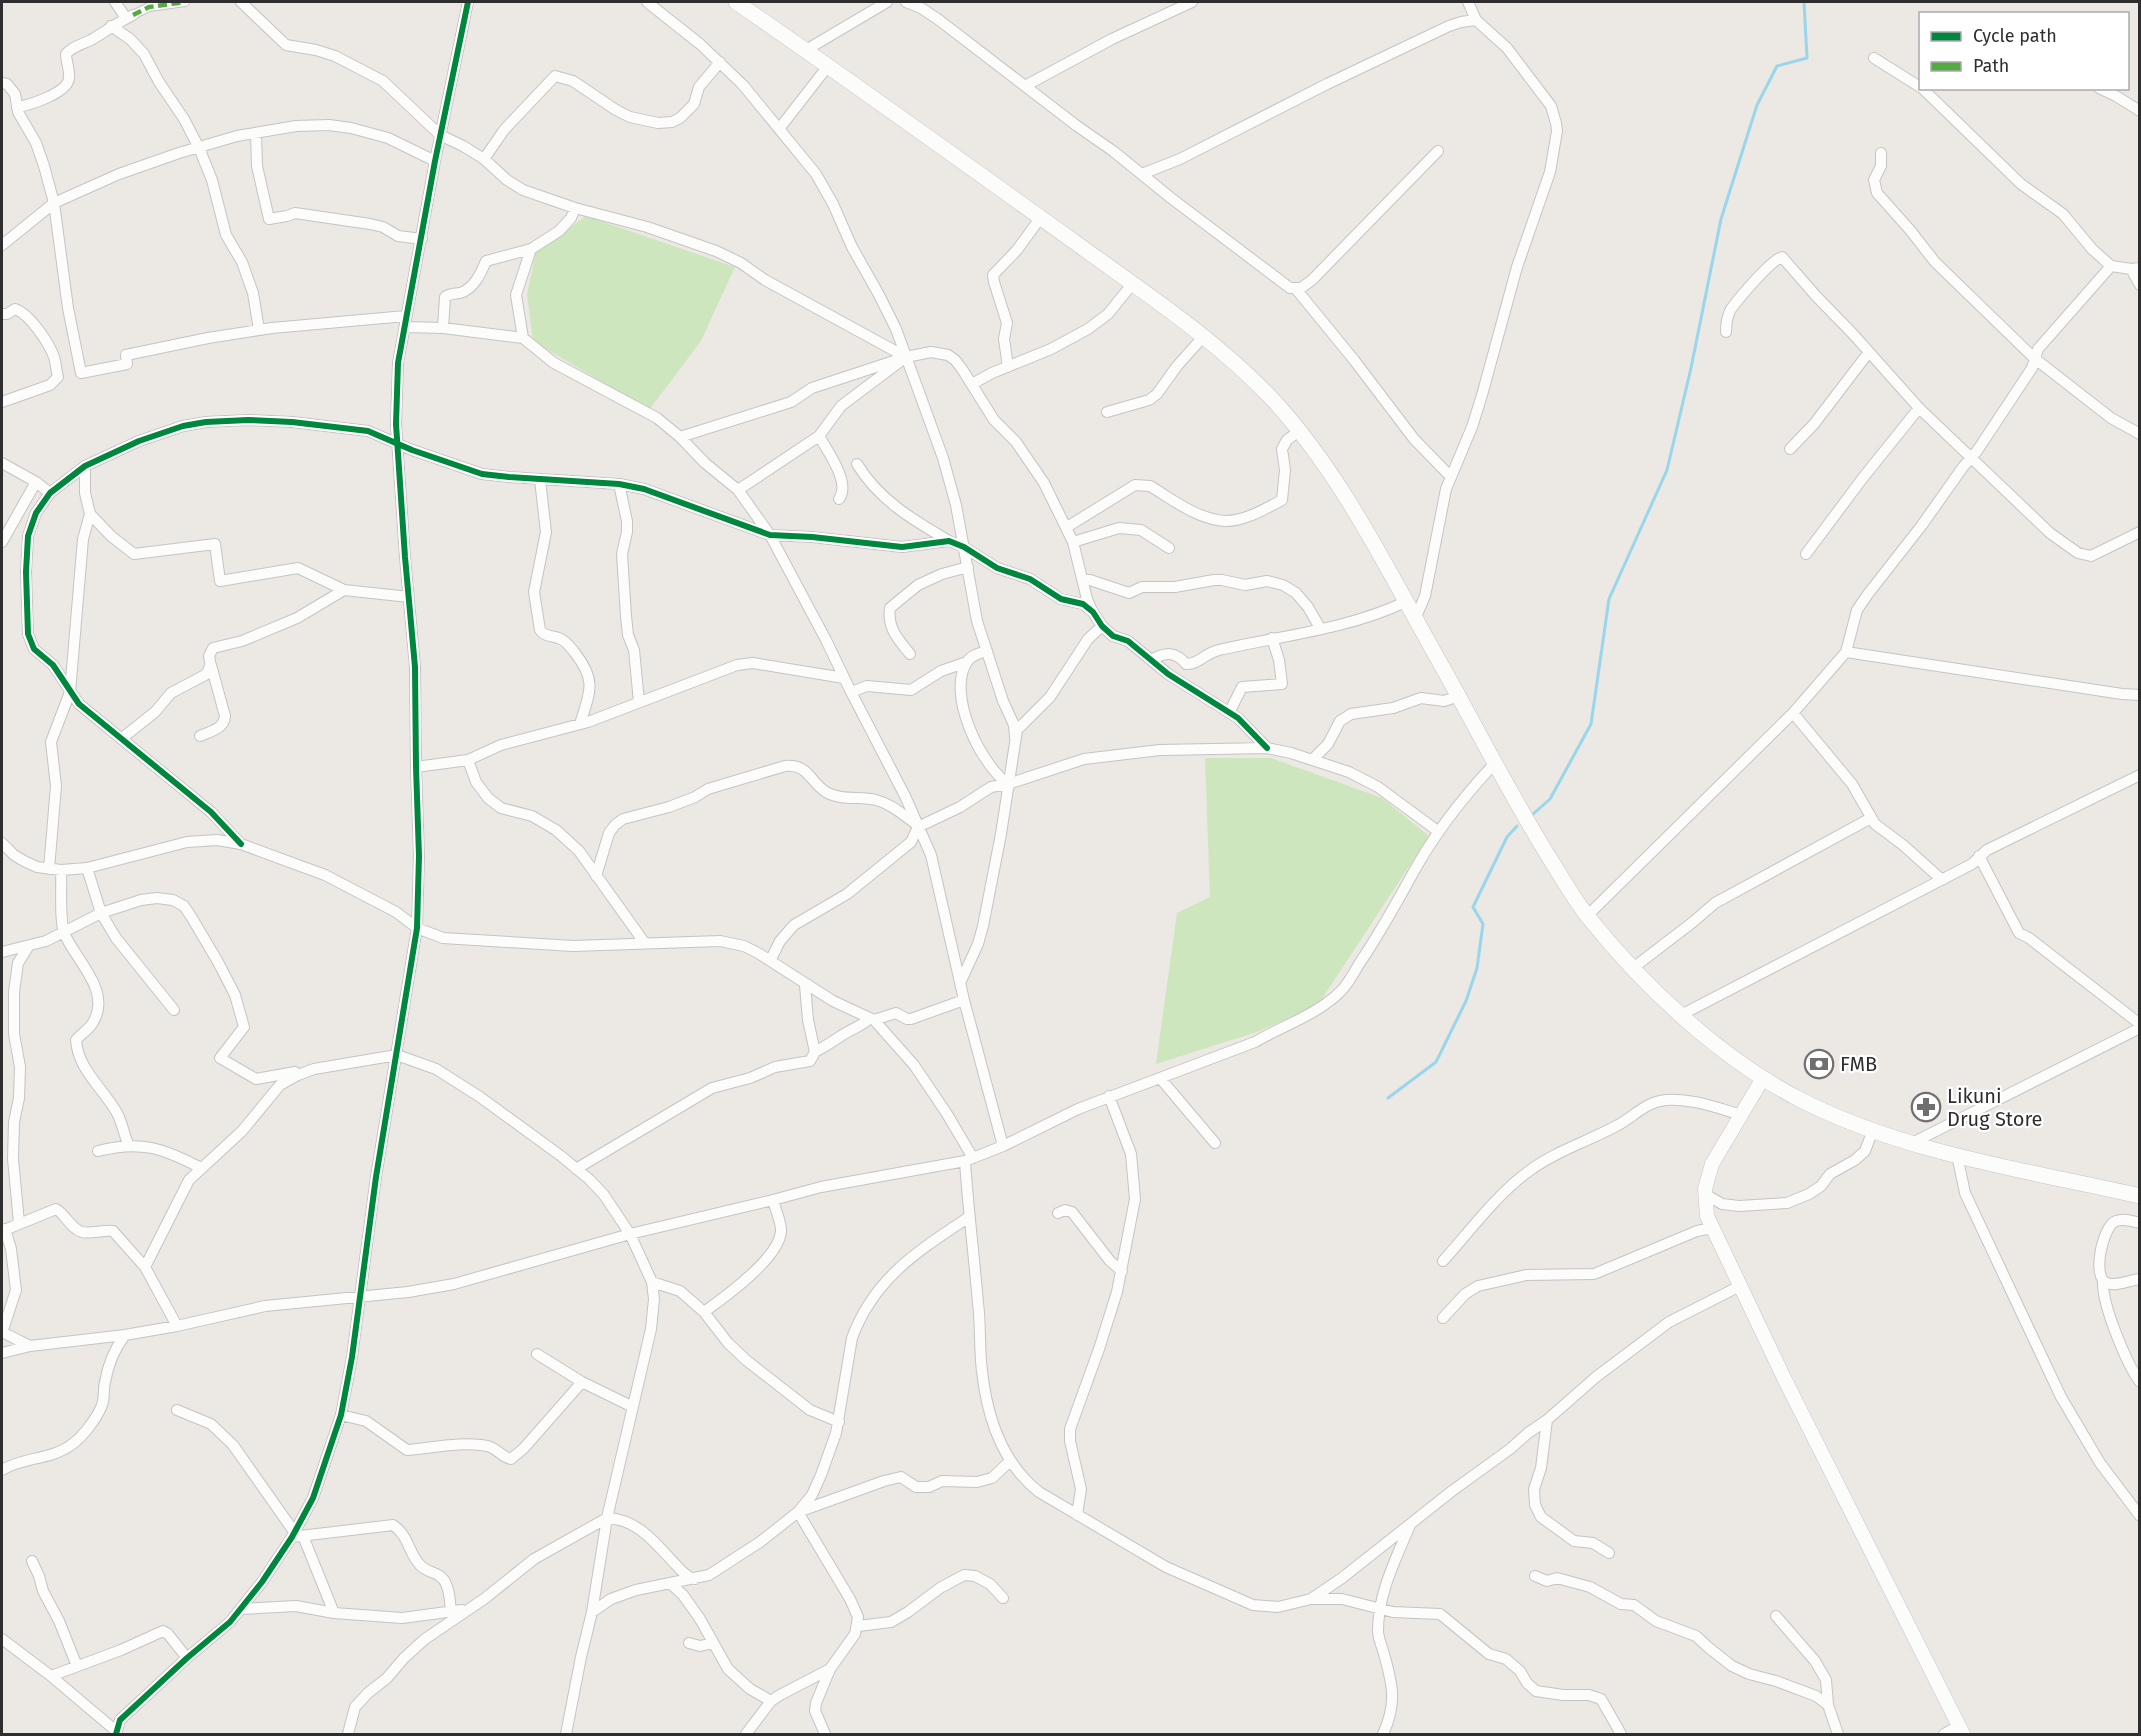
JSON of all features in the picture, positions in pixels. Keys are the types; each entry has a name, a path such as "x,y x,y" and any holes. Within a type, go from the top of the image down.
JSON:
{"main road":[{"path":"736,2 1133,283 1203,337 1257,384 1299,431 1362,522 1527,822 1587,916 1633,968 1681,1015 1763,1078 1799,1099 1873,1130 1957,1155 2139,1196"}],"street":[{"path":"115,2 130,16"},
{"path":"17,107 32,105 64,87 69,79 66,54 72,47 149,7 185,2"},
{"path":"242,2 282,43 335,56 383,81 440,135 484,159 507,180 523,190 716,251 906,357"},
{"path":"2,1639 51,1676 116,1733 120,1720 242,1609 296,1536 313,1498 341,1415 352,1357 358,1298 376,1177 417,928 420,856 416,767 416,667 398,445 396,397 398,363 440,135 468,2"},
{"path":"647,2 720,62 744,86 816,174 896,329 943,458 964,547 977,621 1016,736 1001,834 983,926 973,957 961,981"},
{"path":"806,50 887,2"},
{"path":"906,2 939,20 1285,285 1296,289 1414,439 1450,476"},
{"path":"1025,86 1112,39 1192,2"},
{"path":"1415,619 1425,596 1450,476 1472,427 1482,395 1517,267 1550,171 1557,131 1554,115 1541,91 1508,48 1476,20 1468,2"},
{"path":"1142,174 1180,159 1327,84 1449,26 1461,21 1476,20"},
{"path":"111,26 130,39 144,54 199,148 214,188 226,235 242,262 253,293 259,330"},
{"path":"1874,58 1919,87"},
{"path":"484,159 504,130 555,76 573,81 630,117 658,123 672,122 680,118 693,104 699,87 720,62"},
{"path":"779,129 828,66"},
{"path":"2,83 7,84 15,94 22,119 36,143 54,203 68,308 81,373 126,364 126,355 259,330 405,322 523,339 554,363 657,418 738,490 770,535 826,640 905,796 931,855 964,1000 1003,1146"},
{"path":"1923,90 2021,183 2063,214 2092,249 2111,266 2135,268 2139,285"},
{"path":"2103,90 2139,111"},
{"path":"2,245 54,203 119,174 237,136 313,124 351,128 388,138 435,161"},
{"path":"256,134 257,166 269,219 295,213 370,224 383,227 398,236 422,239"},
{"path":"1296,289 1311,280 1438,151"},
{"path":"1881,153 1881,166 1874,180 1878,193 1951,279 2034,358 2111,418 2139,434"},
{"path":"443,328 445,297 462,292 474,284 486,261 531,249 559,231 571,218 575,208"},
{"path":"1008,367 1004,339 1007,323 993,275 1017,250 1041,217"},
{"path":"523,339 516,295 531,249"},
{"path":"1726,332 1727,318 1731,309 1767,267 1782,257 1919,408 2050,533 2084,555 2096,554 2139,532"},
{"path":"1587,916 1793,712 1846,652 1852,627 1863,602 1970,459 2032,368 2038,349 2111,266"},
{"path":"972,384 1051,349 1088,329 1108,314 1133,283"},
{"path":"2,314 15,309 22,311 36,326 54,356 58,376 50,385 2,402"},
{"path":"1107,412 1149,400 1157,394 1177,366 1203,337"},
{"path":"680,437 791,402 812,388 906,357 931,352 948,355 955,360 972,384 994,420 1010,434 1037,472 1067,527 1087,599 1102,627 1113,636 1128,641 1168,674 1238,718 1267,748"},
{"path":"1790,449 1814,424 1869,352"},
{"path":"738,490 819,436 841,406 906,357"},
{"path":"1806,554 1919,408"},
{"path":"241,844 211,812 79,704 53,665 34,649 28,634 26,572 28,536 36,513 50,493 85,466 161,432 206,422 248,420 292,422 368,431 398,445 482,474 619,484 644,489 770,535 812,537 902,547 949,541"},
{"path":"1067,527 1126,490 1142,484 1150,486 1195,512 1213,518 1227,521 1259,513 1282,501 1286,470 1282,449 1287,440 1299,431"},
{"path":"819,436 843,484 842,496 839,500"},
{"path":"2,463 36,482 50,493"},
{"path":"857,464 875,489 893,506 997,568 1030,579 1061,599 1083,604 1093,612"},
{"path":"49,869 56,786 51,742 70,692 83,539 90,514 85,493 85,466"},
{"path":"540,480 546,532 534,592 540,630 549,637 560,638 567,643 584,664 589,675 590,694 580,724"},
{"path":"2,542 36,482"},
{"path":"619,484 627,521 622,554 626,616 628,634 634,650 639,702"},
{"path":"90,514 111,536 134,554 215,544 220,581 298,568 344,590 409,597"},
{"path":"1073,542 1119,528 1141,530 1169,548"},
{"path":"910,654 894,635 888,621 890,608 918,585 942,574 968,567"},
{"path":"1083,580 1090,580 1129,593 1142,587 1175,587 1222,579 1245,585 1268,581 1283,585 1296,593 1320,628"},
{"path":"200,736 221,727 225,716 209,651 242,641 297,618 344,590"},
{"path":"1151,660 1162,654 1170,653 1186,664 1192,664 1216,650 1371,616 1405,602"},
{"path":"1016,736 1022,724 1050,697 1088,639 1102,627"},
{"path":"1229,712 1242,687 1282,684 1279,660 1272,638"},
{"path":"987,651 974,655 967,662 961,679 961,696 975,743 999,778 1008,784"},
{"path":"1846,652 2139,695"},
{"path":"851,692 867,686 911,690 940,671 967,662"},
{"path":"416,767 468,760 501,745 580,724 729,668 753,663 844,678"},
{"path":"121,739 155,712 171,693 205,675 211,665"},
{"path":"1312,760 1328,744 1340,722 1351,714 1393,708 1420,698 1444,701 1459,696"},
{"path":"1793,712 1852,784 1862,798 1871,818 1880,829 1903,845 1942,880"},
{"path":"770,961 780,941 794,925 847,894 910,842 918,826 960,807 991,788 1084,759 1160,750 1267,748 1291,753 1350,772 1378,787 1439,832"},
{"path":"468,760 476,782 488,798 501,808 532,816 556,830 579,851 644,942"},
{"path":"2,1353 30,1346 125,1335 177,1326 265,1306 408,1292 474,1279 630,1234 822,1187 969,1160 1109,1096 1255,1042 1321,1008 1343,990 1383,929 1414,871 1439,832 1468,792 1495,763"},
{"path":"596,876 609,833 624,819 669,807 695,797 708,789 785,766 795,765 803,768 827,792 842,797 876,800 892,806 918,826"},
{"path":"1681,1015 1972,864 1979,856 2139,775"},
{"path":"1633,968 1714,903 1871,818"},
{"path":"2,843 24,861 49,869 61,870 87,868 187,842 217,840 241,844 325,874 396,912 417,928 442,938 573,946 644,942 732,943 744,946 833,1001 872,1019 914,1065 947,1114 969,1160 969,1217 987,1405 997,1436 1009,1462 1024,1481 1166,1567 1253,1605 1278,1606 1311,1599 1342,1599 1393,1612 1440,1614 1489,1654 1506,1659 1520,1671 1527,1683 1536,1691 1563,1695 1589,1695 1601,1699 1622,1734"},
{"path":"1912,1143 2139,1026 2029,938 2019,933 1979,856"},
{"path":"87,868 101,913 117,938 174,1010"},
{"path":"61,870 64,933 95,984 98,1004 91,1027 76,1040 76,1046 88,1075 104,1093 118,1115 128,1144"},
{"path":"2,952 28,947 64,933 101,913 141,900 157,898 173,900 184,906 192,918 235,995 244,1028 220,1058 256,1079 397,1055 436,1069 480,1097 576,1169 604,1195 630,1234 652,1282 654,1299 651,1329 608,1518 592,1612 566,1734"},
{"path":"19,1223 13,1159 14,1122 19,1098 20,1067 14,1034 14,992 18,963 28,947"},
{"path":"806,985 808,1020 815,1052"},
{"path":"576,1169 712,1088 755,1076 769,1069 810,1061 815,1052 872,1019 896,1013 906,1019 911,1019 964,1000"},
{"path":"146,1267 189,1180 242,1131 280,1085 314,1069"},
{"path":"1160,1078 1215,1143"},
{"path":"1763,1078 1712,1164 1705,1194 1707,1216 1961,1730 1944,1734"},
{"path":"1077,1515 1081,1489 1070,1441 1070,1429 1099,1349 1122,1271 1135,1199 1131,1154 1109,1096"},
{"path":"1443,1260 1512,1185 1530,1170 1570,1147 1618,1125 1641,1108 1654,1102 1678,1100 1698,1102 1742,1115"},
{"path":"1705,1194 1722,1204 1739,1206 1786,1203 1809,1194 1821,1186 1830,1174 1855,1160 1865,1151 1873,1130"},
{"path":"98,1151 128,1144 167,1152 201,1168"},
{"path":"1957,1155 1965,1193 2061,1397 2100,1464 2139,1516"},
{"path":"704,1312 732,1292 773,1251 781,1232 772,1200"},
{"path":"30,1346 2,1332 16,1290 11,1249 3,1230 56,1209 82,1232 113,1231 146,1267 177,1326"},
{"path":"1058,1213 1065,1209 1072,1212 1110,1262 1122,1271"},
{"path":"592,1612 611,1599 636,1590 709,1575 798,1512 812,1495 839,1422 852,1338 868,1305 912,1255 969,1217"},
{"path":"2139,1223 2118,1220 2111,1223 2107,1230 2099,1270 2103,1281 2103,1292 2123,1351 2139,1382"},
{"path":"1443,1318 1465,1294 1478,1286 1526,1275 1594,1274 1697,1231 1712,1228"},
{"path":"2103,1281 2114,1284 2139,1279"},
{"path":"652,1282 680,1291 704,1312 728,1343 746,1360 810,1410 839,1422"},
{"path":"1311,1599 1342,1578 1510,1449 1596,1377 1669,1322 1740,1286"},
{"path":"2,1470 26,1460 63,1450 81,1436 97,1415 102,1404 105,1382 116,1346 125,1335"},
{"path":"537,1354 582,1382 633,1407"},
{"path":"341,1415 366,1421 407,1450 477,1444 490,1446 511,1459 524,1448 582,1382"},
{"path":"177,1410 211,1424 233,1445 296,1536 334,1613"},
{"path":"1547,1420 1541,1468 1534,1489 1535,1505 1541,1517 1574,1541 1593,1543 1609,1553"},
{"path":"798,1512 901,1477 916,1487 929,1486 942,1481 977,1482 992,1478 1009,1462"},
{"path":"798,1512 855,1607 858,1626 847,1648 830,1670 815,1711 825,1734"},
{"path":"348,1734 356,1707 425,1639 471,1608 534,1559 608,1518 620,1518 633,1524 686,1575 695,1579"},
{"path":"1383,1734 1391,1718 1392,1685 1378,1634 1380,1608 1389,1575 1411,1523"},
{"path":"296,1536 393,1525 402,1531 419,1565 442,1576 447,1584 451,1612"},
{"path":"32,1561 77,1666"},
{"path":"858,1626 891,1622 940,1588 964,1575 975,1576 990,1584 1003,1598"},
{"path":"1535,1576 1547,1581 1557,1578 1590,1587 1621,1604 1634,1605 1656,1621 1696,1636 1732,1666 1749,1674 1816,1696 1828,1705"},
{"path":"671,1584 683,1595 700,1619 728,1669 750,1689 771,1701"},
{"path":"242,1609 296,1606 334,1613 402,1618 471,1608"},
{"path":"1776,1616 1815,1661 1826,1680 1828,1705 1838,1734"},
{"path":"51,1676 121,1650 163,1631 188,1658"},
{"path":"688,1643 700,1646 712,1643"},
{"path":"746,1734 771,1701 830,1670"}],"green space":[{"path":"586,216 735,267 701,341 649,410 533,341 527,294 536,252"},
{"path":"1205,758 1271,758 1382,798 1429,836 1318,1005 1257,1032 1156,1064 1177,913 1210,897"}],"waterway":[{"path":"1532,815 1550,799 1591,724 1609,599 1667,470 1691,368 1721,219 1757,105 1777,66 1807,58 1804,2"},
{"path":"1388,1098 1436,1062 1466,1001 1477,968 1483,924 1473,907 1507,837 1517,826"}],"marked path":[{"path":"133,15 149,7 185,2"}],"cycle path":[{"path":"116,1734 120,1720 230,1622 262,1582 292,1537 313,1498 341,1415 352,1357 376,1177 417,928 419,856 415,667 396,424 398,363 435,161 468,2"},
{"path":"241,844 211,812 79,704 53,665 34,649 28,634 26,572 28,536 36,513 50,493 85,466 139,441 183,426 206,422 248,420 292,422 368,431 412,450 482,474 619,484 644,489 770,535 812,537 902,547 949,541 964,547 997,568 1030,579 1061,599 1083,604 1093,612 1102,626 1113,636 1128,641 1168,674 1238,718 1267,748"}],"place":[{"name":"FMB","path":"1819,1064"},
{"name":"Likuni Drug Store","path":"1926,1107"}]}
